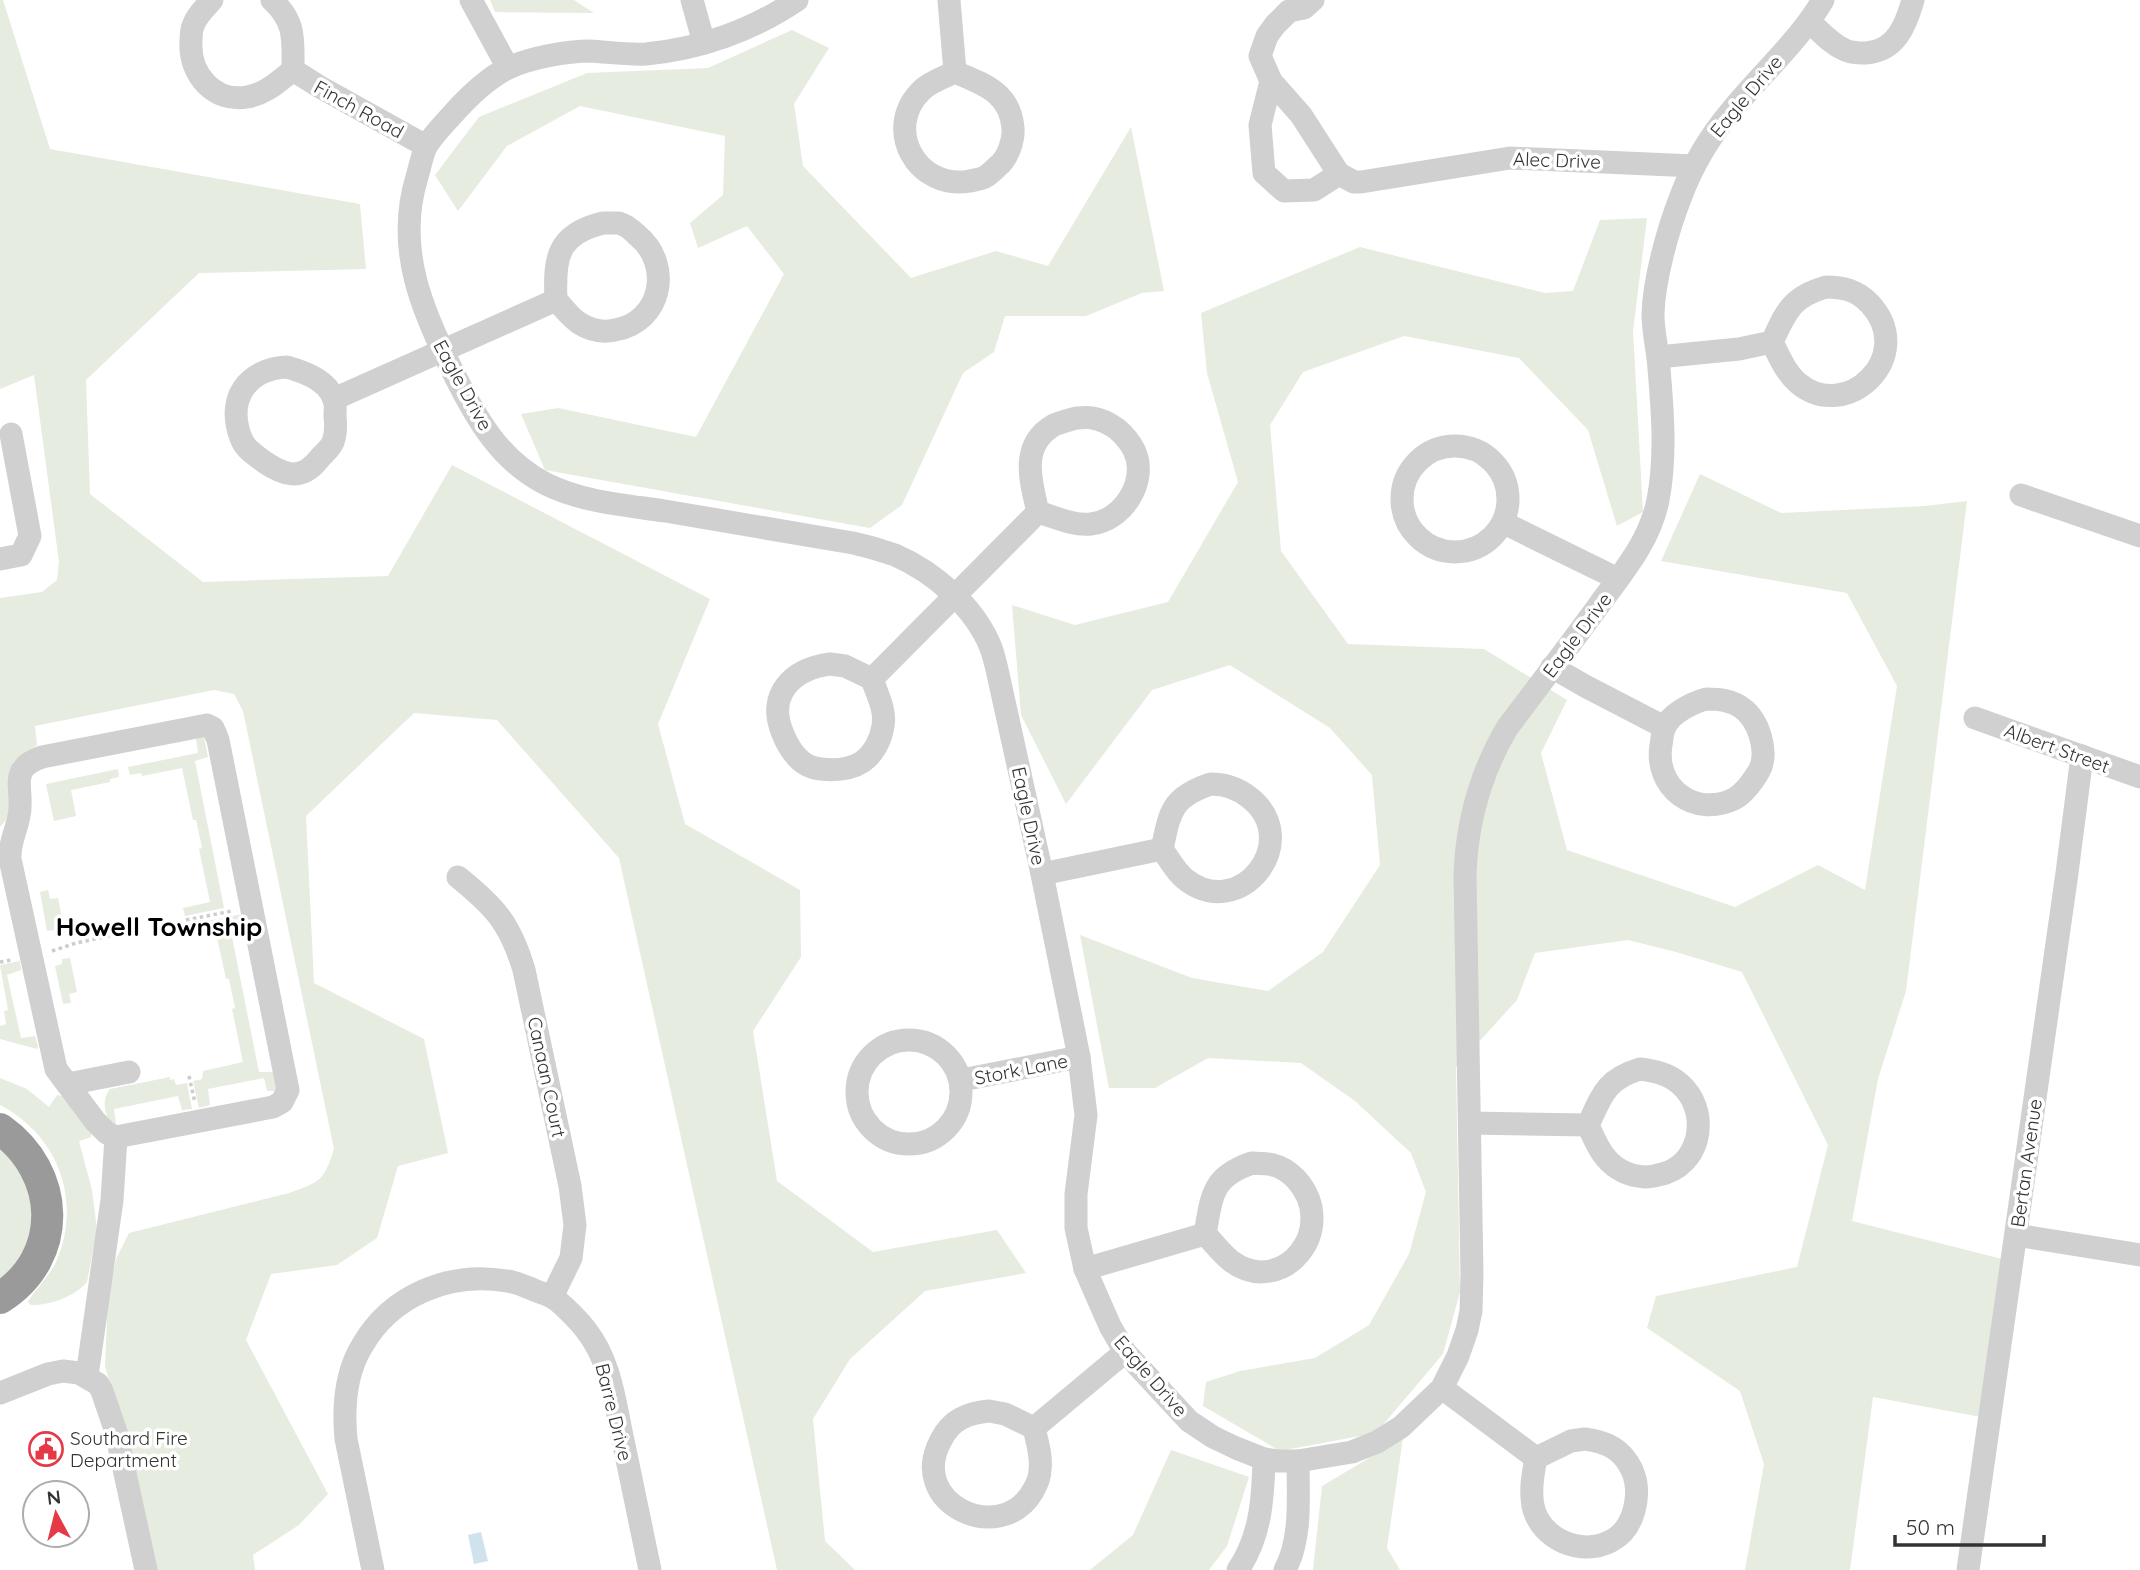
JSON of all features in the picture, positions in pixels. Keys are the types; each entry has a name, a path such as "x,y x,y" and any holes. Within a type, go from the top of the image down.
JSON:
{"highway":[{"path":"0,1129 30,1158 39,1173 47,1203 47,1227 36,1260 22,1280 0,1298"}],"street":[{"name":"Finch Road","path":"212,0 192,27 190,54 194,67 210,89 222,95 250,97 266,91 293,70"},
{"name":"Finch Road","path":"272,0 284,12 292,28 293,70"},
{"path":"471,0 508,68"},
{"path":"692,0 704,43"},
{"name":"Eagle Drive","path":"797,0 755,26 704,43 646,54 578,51 537,59 508,68 479,88 426,146 410,206 409,257 426,313 474,414 501,451 547,485 590,499 873,548 898,557 930,575 975,618 990,646 998,674 1079,1057 1086,1115 1076,1194 1076,1228 1085,1269 1110,1326 1125,1352 1189,1421 1213,1437 1264,1459 1298,1461 1352,1452 1377,1442 1407,1423 1442,1388 1458,1356 1471,1311 1465,874 1469,829 1479,788 1507,728 1644,542 1658,502 1662,464 1658,357 1653,317 1654,296 1668,233 1694,166 1707,142 1810,22 1823,0"},
{"path":"949,0 955,72"},
{"path":"1271,81 1260,125 1264,173 1284,191 1314,190 1339,174 1301,115 1271,81 1260,56 1267,36 1289,11 1304,8 1313,0"},
{"path":"1810,22 1846,51 1856,54 1873,52 1889,46 1901,33 1908,20 1913,0"},
{"name":"Finch Road","path":"293,70 426,146"},
{"path":"955,72 991,88 1003,99 1013,130 1002,163 984,178 951,182 939,180 926,172 907,146 904,135 905,119 911,103 922,90 955,72"},
{"name":"Alec Drive","path":"1339,174 1354,182 1361,182 1510,158 1694,166"},
{"path":"621,223 645,241 651,250 659,270 654,303 640,320 625,329 608,332 592,329 576,321 556,300 554,270 557,260 565,245 586,227 621,223"},
{"path":"1826,287 1841,287 1866,300 1876,311 1883,322 1887,344 1884,358 1875,373 1863,384 1840,395 1828,395 1809,391 1798,384 1789,374 1772,342 1794,303 1809,292 1826,287"},
{"path":"334,399 556,300"},
{"path":"1658,357 1739,349 1772,342"},
{"path":"273,368 305,372 324,384 334,399 334,441 315,465 302,472 289,474 276,470 248,451 241,439 236,419 238,397 257,374 273,368"},
{"path":"1076,418 1093,418 1113,426 1125,436 1135,452 1138,467 1134,489 1124,507 1108,519 1092,524 1074,523 1038,512 1029,465 1033,449 1042,435 1055,425 1076,418"},
{"path":"0,559 21,555 30,536 11,434"},
{"path":"1448,446 1474,448 1495,464 1505,482 1509,504 1504,523 1479,546 1463,552 1447,553 1431,549 1422,543 1405,519 1402,490 1407,474 1419,460 1434,451 1448,446"},
{"path":"2021,495 2140,536"},
{"path":"872,680 1038,512"},
{"path":"1504,523 1618,579"},
{"path":"830,664 845,666 872,680 883,712 884,725 872,752 862,762 832,770 813,767 801,761 789,746 780,726 778,706 790,680 801,672 830,664"},
{"path":"1552,667 1664,727"},
{"path":"1706,699 1733,703 1748,714 1758,731 1763,749 1763,763 1751,784 1735,799 1714,805 1691,803 1669,784 1662,771 1659,758 1664,727 1687,705 1706,699"},
{"name":"Albert Street","path":"1975,718 2140,777"},
{"path":"211,726 218,740 288,1081 285,1099 273,1107 116,1137 99,1126 56,1069 6,840 20,812 18,780 24,767 36,759 211,726"},
{"name":"Bertan Avenue","path":"1968,1570 2082,756"},
{"path":"1221,784 1242,791 1260,805 1267,816 1270,828 1269,853 1264,866 1253,879 1236,889 1223,892 1196,887 1182,877 1162,849 1170,815 1175,806 1195,789 1221,784"},
{"path":"1042,874 1162,849"},
{"name":"Canaan Court","path":"458,877 495,909 507,925 524,970 570,1186 575,1225 571,1258 552,1297"},
{"name":"Stork Lane","path":"895,1040 914,1040 935,1046 943,1052 962,1080 957,1114 945,1131 917,1146 887,1141 869,1126 859,1111 856,1091 859,1074 881,1045 895,1040"},
{"name":"Stork Lane","path":"962,1080 1079,1057"},
{"path":"1640,1069 1655,1070 1681,1084 1690,1095 1698,1115 1699,1135 1692,1153 1676,1169 1651,1177 1636,1176 1620,1170 1608,1160 1588,1125 1604,1091 1612,1082 1640,1069"},
{"path":"68,1084 129,1072"},
{"path":"1470,1123 1588,1125"},
{"path":"87,1376 112,1200 116,1137"},
{"path":"1252,1163 1275,1165 1289,1172 1302,1186 1312,1205 1313,1219 1308,1240 1298,1256 1275,1270 1248,1269 1231,1262 1205,1234 1212,1193 1222,1179 1236,1169 1252,1163"},
{"path":"1085,1269 1205,1234"},
{"path":"2016,1235 2140,1255"},
{"name":"Barre Drive","path":"373,1570 346,1439 344,1418 351,1372 360,1348 385,1316 402,1302 429,1287 458,1279 509,1281 552,1297 585,1329 609,1374 650,1570"},
{"path":"1034,1428 1125,1352"},
{"path":"0,1393 48,1374 63,1371 79,1373 98,1384 116,1432 146,1570"},
{"path":"1442,1388 1536,1458"},
{"path":"989,1411 1005,1414 1034,1428 1041,1469 1030,1497 1020,1507 1007,1514 989,1517 961,1512 949,1502 938,1487 932,1470 934,1453 947,1428 958,1419 989,1411"},
{"path":"1585,1439 1601,1441 1614,1447 1622,1454 1634,1476 1636,1500 1629,1525 1611,1541 1588,1546 1564,1542 1550,1535 1539,1522 1534,1509 1531,1492 1536,1458 1571,1441 1585,1439"},
{"path":"1238,1570 1253,1543 1259,1522 1264,1459"},
{"path":"1285,1570 1293,1550 1298,1516 1298,1461"}],"path":[{"path":"186,920 252,907"},
{"path":"52,951 128,932"}],"shaded area":[{"path":"0,0 3,0 50,149 360,204 366,269 199,273 86,380 90,494 203,582 388,576 452,465 710,599 658,724 685,824 800,890 801,957 753,1031 777,1181 873,1252 997,1230 1026,1273 925,1291 850,1359 813,1419 825,1541 855,1570 777,1570 619,858 497,720 414,713 306,816 314,983 424,1039 448,1153 398,1166 377,1238 337,1265 271,1274 246,1340 328,1494 299,1525 253,1555 255,1570 153,1570 140,1492 105,1366 108,1299 116,1259 129,1233 289,1193 314,1183 324,1174 334,1149 243,711 234,694 214,690 35,726 37,745 16,759 10,770 10,811 0,827 0,598 42,592 57,580 59,562 34,375 0,389"},
{"path":"490,0 574,0 594,13 495,12"},
{"path":"792,30 829,48 794,104 803,166 911,278 996,251 1048,266 1131,127 1164,291 1142,293 1086,316 1005,316 994,352 963,373 902,505 870,528 545,470 521,414 558,408 696,437 784,274 747,226 698,248 690,223 723,195 725,136 580,106 507,146 458,211 435,175 479,117 587,73 708,68"},
{"path":"1647,218 1633,331 1643,512 1617,526 1588,430 1519,358 1404,336 1303,372 1270,425 1281,551 1348,644 1484,649 1567,700 1541,753 1567,850 1735,907 1818,865 1865,890 1897,686 1847,593 1661,561 1700,474 1781,513 1925,506 1967,501 1906,991 1878,1079 1852,1221 2014,1262 1992,1419 1873,1397 1850,1570 1745,1570 1764,1464 1740,1391 1647,1328 1656,1296 1797,1267 1828,1145 1742,972 1676,952 1628,940 1535,953 1517,1000 1456,1067 1460,1292 1443,1354 1376,1433 1280,1451 1203,1406 1206,1382 1240,1371 1315,1358 1369,1325 1409,1254 1426,1192 1411,1153 1355,1101 1301,1063 1208,1058 1155,1088 1109,1088 1080,935 1192,978 1268,991 1323,952 1380,865 1372,775 1330,728 1230,665 1152,690 1066,804 1021,715 1012,605 1075,625 1168,602 1238,482 1207,373 1201,313 1360,247 1545,293 1573,291 1600,220"},
{"path":"204,736 208,757 195,761 224,908 185,916 183,908 210,902 199,849 202,848 182,768 142,776 141,773 130,775 128,767 198,753 196,739"},
{"path":"118,769 119,777 110,779 110,782 71,790 76,816 54,821 46,784"},
{"path":"48,890 50,899 58,898 65,933 56,935 55,930 47,931 40,892"},
{"path":"242,914 244,928 231,932 259,1072 274,1072 277,1087 276,1091 267,1091 264,1078 208,1089 210,1105 199,1108 193,1081 202,1079 203,1071 243,1062 229,979 226,979 215,928 188,933 187,925"},
{"path":"70,958 77,992 69,994 71,1003 63,1004 55,966 62,964 62,959"},
{"path":"20,961 21,970 7,975 21,1038 35,1036 37,1049 0,1039 0,1026 6,1024 4,1011 8,1010 0,965"},
{"path":"170,1077 176,1085 187,1083 192,1109 182,1110 178,1096 114,1109 114,1125 106,1113 105,1103 110,1089"},
{"path":"0,1078 27,1089 49,1107 57,1095 62,1096 92,1133 91,1137 79,1141 92,1190 97,1230 87,1282 69,1296 46,1304 31,1305 28,1302 50,1273 64,1239 67,1216 65,1193 60,1172 37,1134 20,1118 0,1105"},
{"path":"0,1140 32,1183 32,1241 0,1285"},
{"path":"1403,1438 1387,1548 1400,1570 1313,1570 1322,1486"},
{"path":"1171,1450 1249,1477 1227,1546 1209,1570 1090,1570 1133,1535"}],"water":[{"path":"481,1532 488,1561 474,1564 468,1535"}],"place":[{"name":"Southard Fire Department","path":"46,1449"}],"district":[{"name":"Howell Township","path":"159,926"}]}
